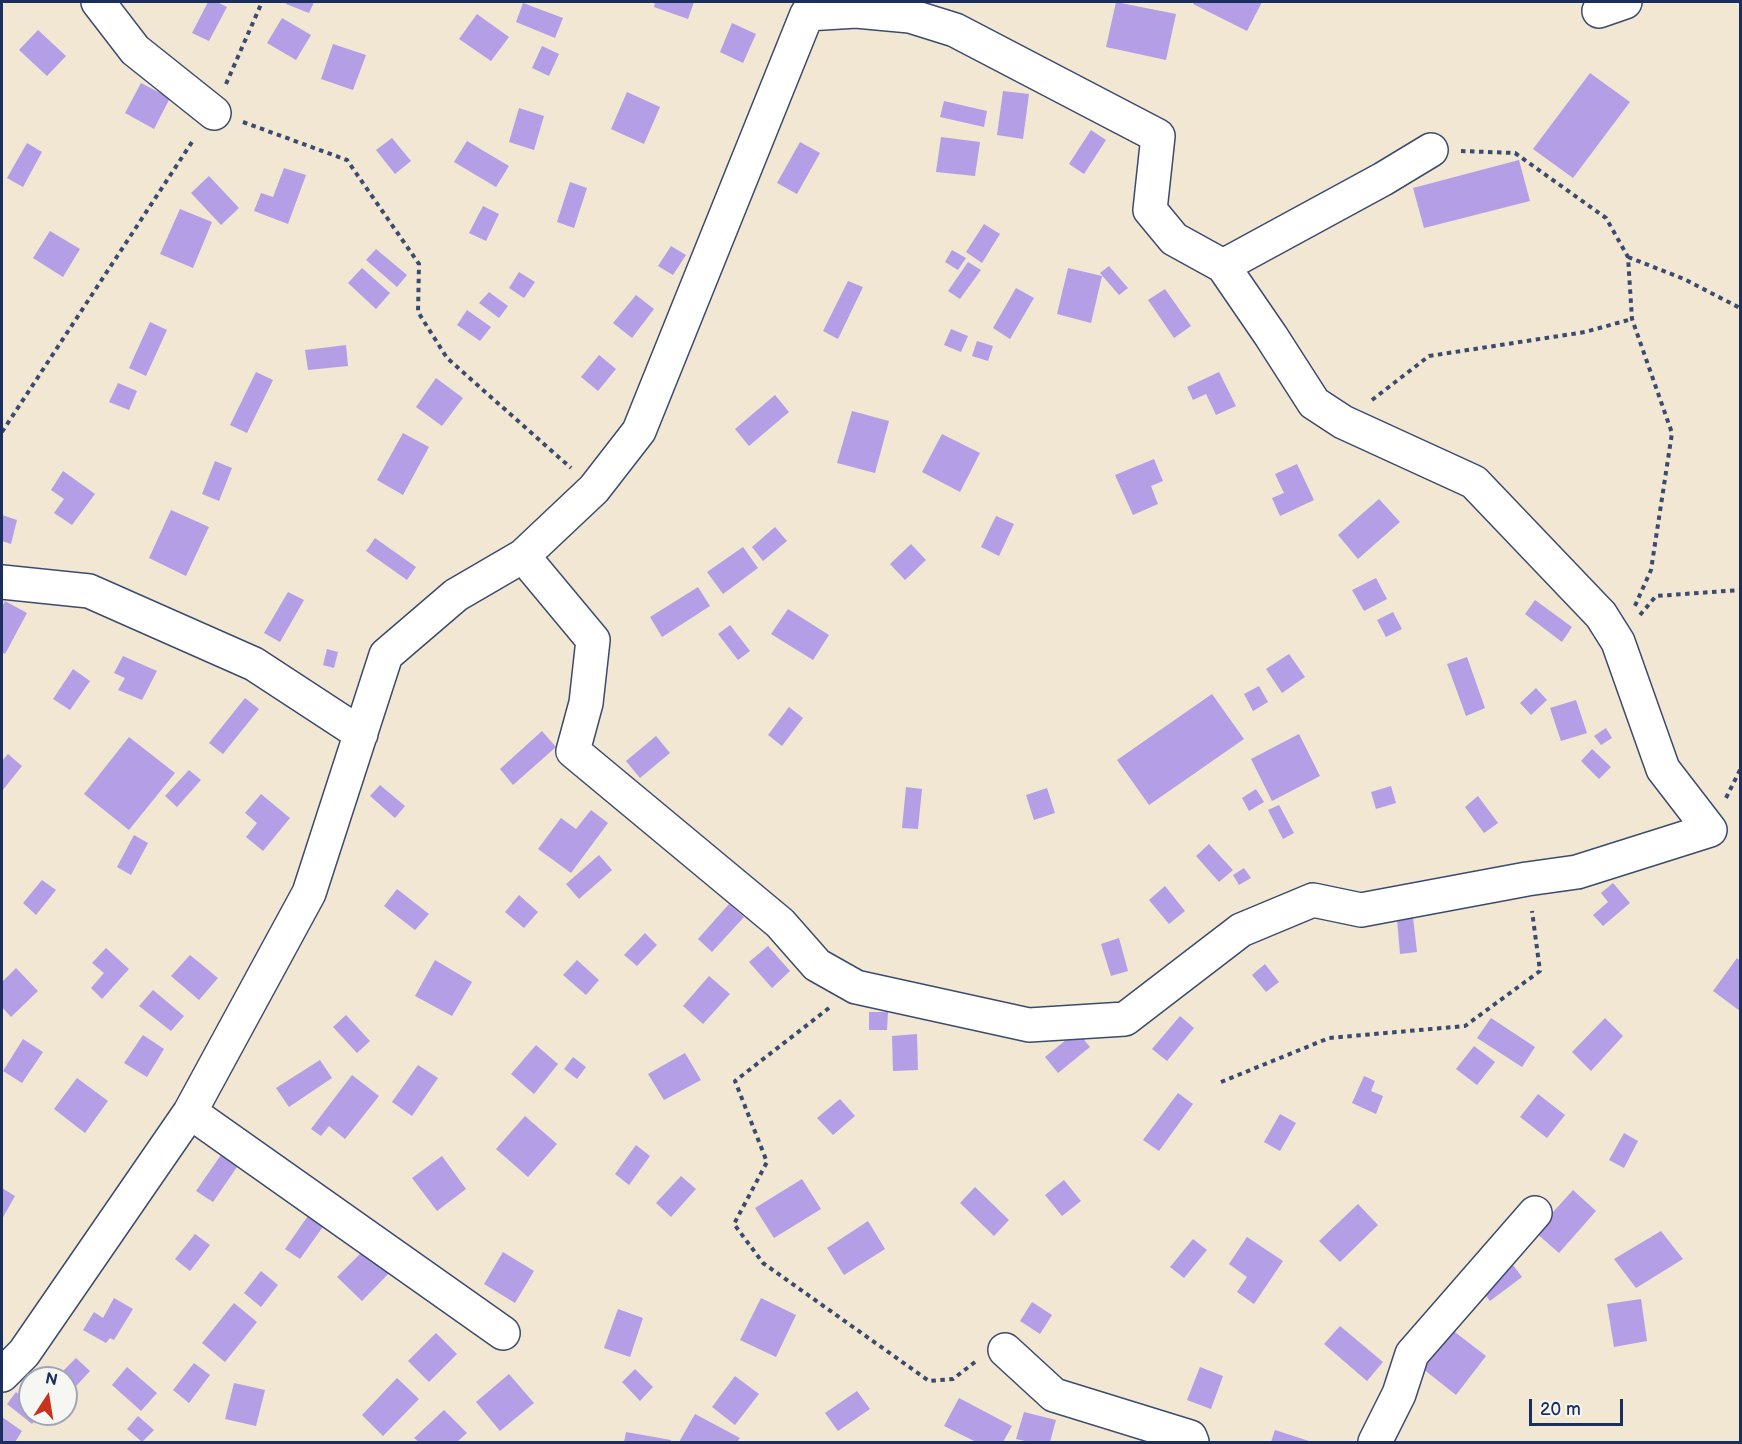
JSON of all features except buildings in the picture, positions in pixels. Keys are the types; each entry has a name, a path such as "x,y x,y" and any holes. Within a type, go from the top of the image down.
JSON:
{"street":[{"path":"98,2 135,50 214,113"},
{"path":"2,1375 24,1353 190,1112 309,893 386,655 456,595 523,556 594,489 639,431 798,8 910,16 955,30 1158,136 1150,210 1174,239 1223,266 1314,403 1343,422 1474,482 1601,615 1618,642 1663,769 1710,830 1577,872 1361,910 1313,900 1241,930 1125,1019 1029,1025 856,987 817,965 780,923 573,751 586,703 593,640 523,556"},
{"path":"1223,266 1383,179 1431,150"},
{"path":"2,582 89,591 254,664 361,734"},
{"path":"190,1112 503,1333"},
{"path":"1375,1443 1399,1394 1412,1354 1535,1213"},
{"path":"1005,1350 1054,1395 1190,1437 1192,1443"}],"path":[{"path":"2,432 184,151 214,113 262,2"},
{"path":"214,113 347,160 419,264 418,312 447,358 594,489"},
{"path":"1431,150 1515,153 1606,218 1628,256 1632,319 1672,433 1651,570 1618,642"},
{"path":"1628,256 1684,279 1740,308"},
{"path":"1343,422 1429,357 1585,332 1632,319"},
{"path":"1618,642 1656,596 1740,590"},
{"path":"1221,1082 1329,1038 1465,1026 1540,971 1527,879"},
{"path":"856,987 735,1081 767,1162 734,1224 763,1263 929,1381 953,1379 983,1356 1005,1350"}]}
